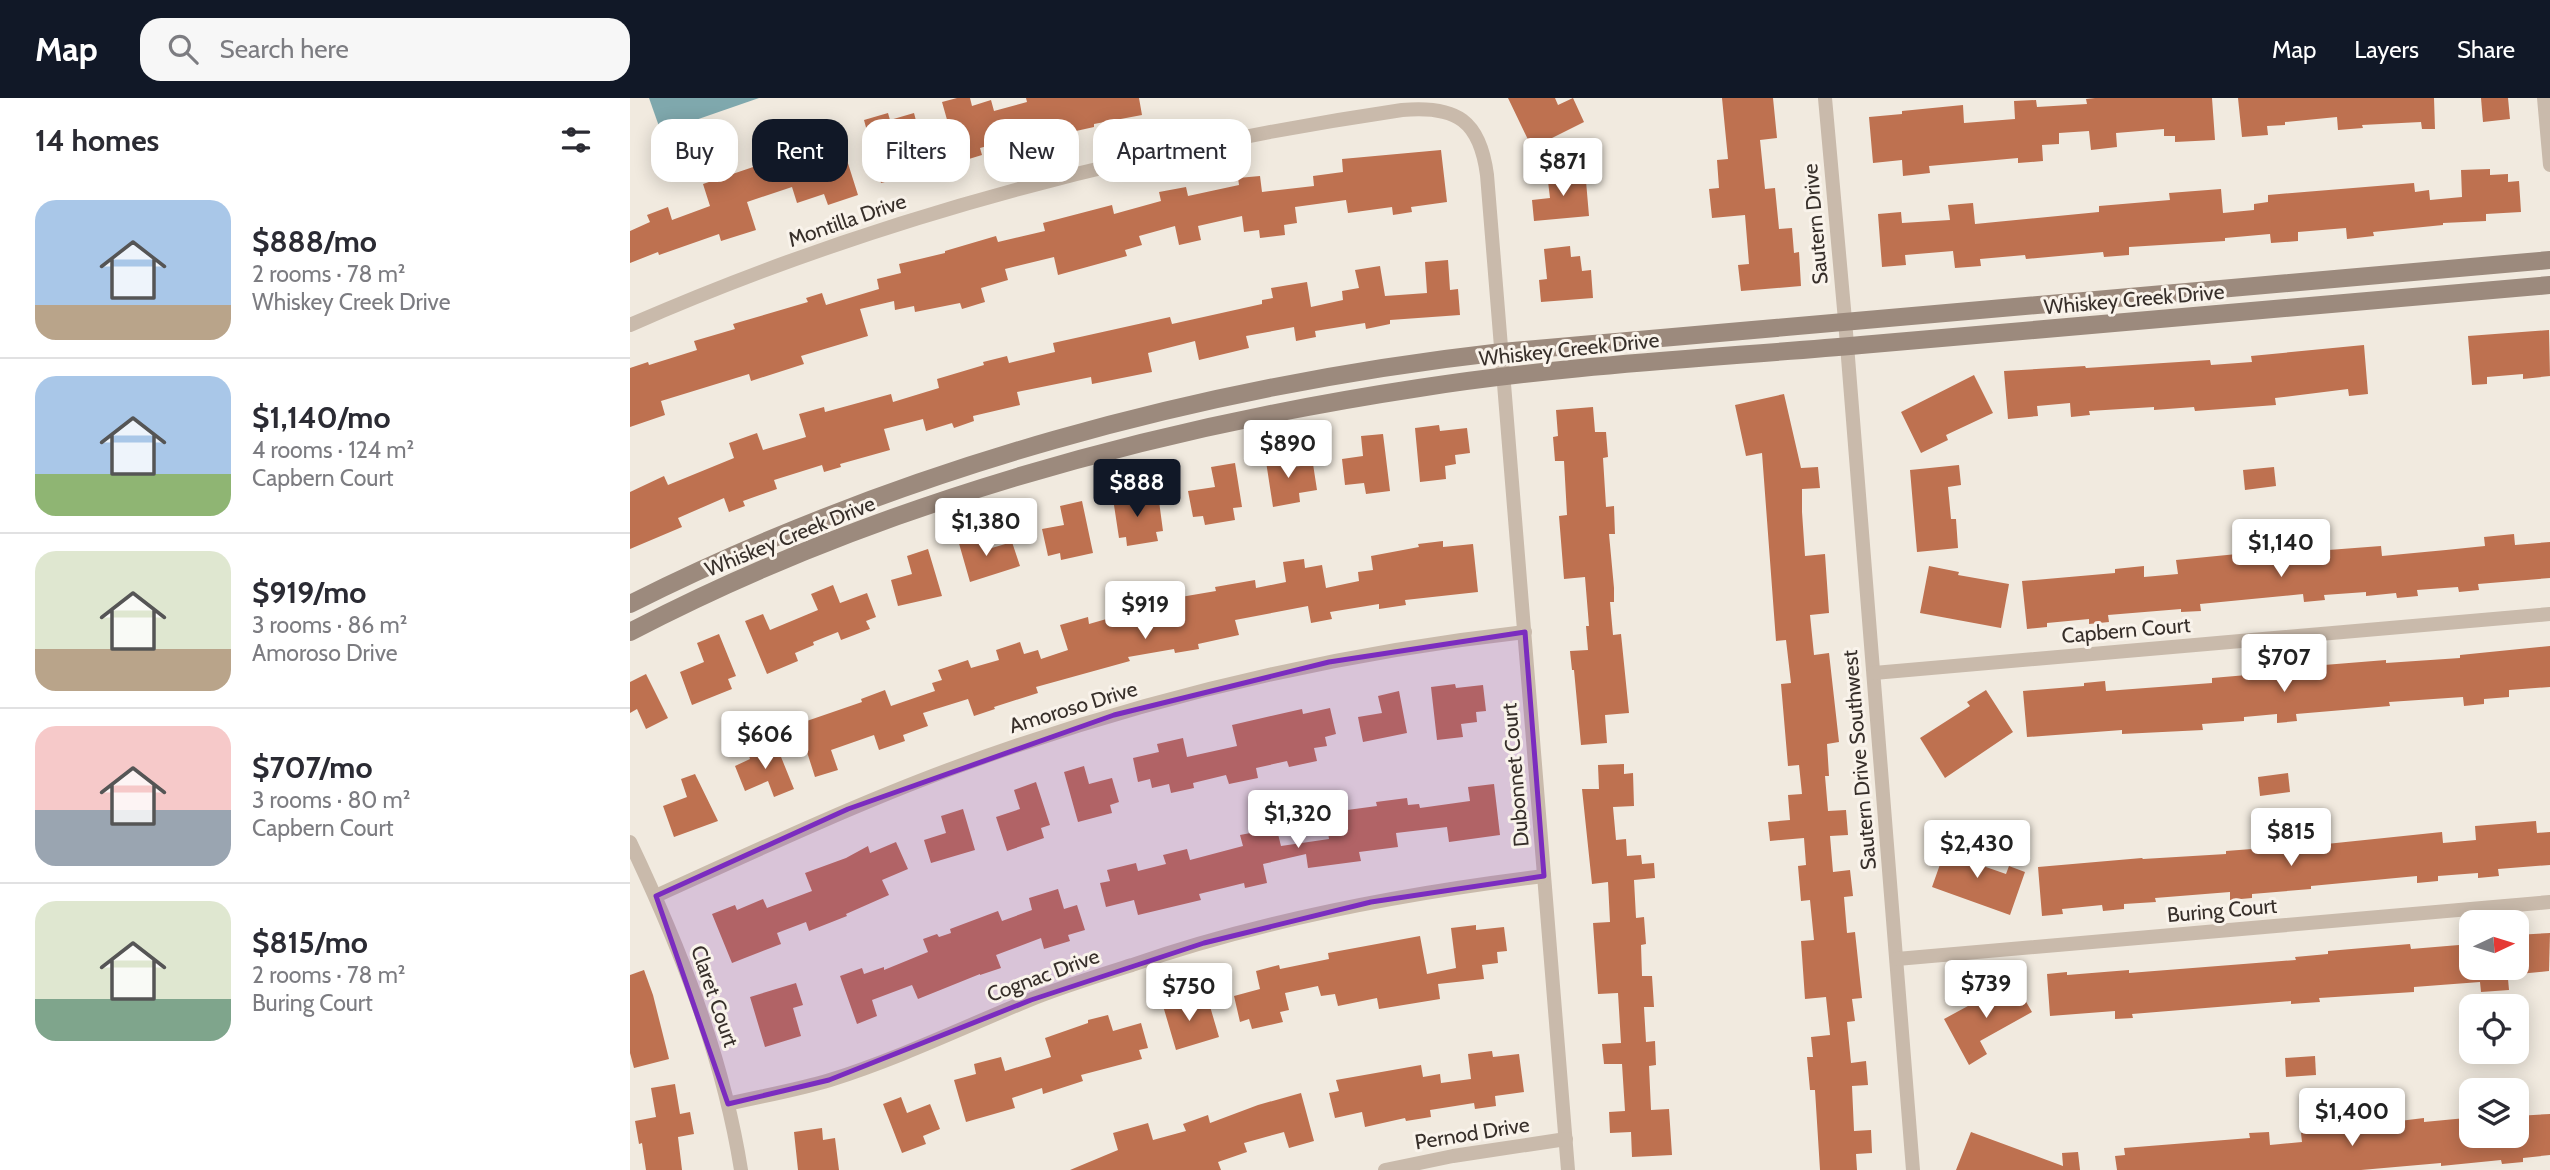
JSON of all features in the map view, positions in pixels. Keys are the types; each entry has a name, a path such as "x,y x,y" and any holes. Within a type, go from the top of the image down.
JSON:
{"street":[{"name":"Sautern Drive","path":"1825,98 1847,346"},
{"path":"2544,98 2550,165"},
{"name":"Montilla Drive","path":"630,325 776,266 913,220 1105,166 1214,142 1356,117 1422,108 1453,115"},
{"name":"Dubonnet Court","path":"1453,115 1463,120 1477,135 1484,155 1568,1170"},
{"name":"Whiskey Creek Drive","path":"630,604 747,549 851,508 1055,440 1250,392 1343,374 1502,352 2550,260"},
{"name":"Whiskey Creek Drive","path":"630,632 741,578 852,533 1031,473 1128,446 1282,412 1423,387 1503,377 2550,285"},
{"name":"Sautern Drive Southwest","path":"1847,346 1913,1170"},
{"name":"Capbern Court","path":"1874,673 2550,614"},
{"name":"Amoroso Drive","path":"656,896 848,809 948,770 1114,715 1240,681 1329,662 1412,646 1525,632"},
{"name":"Claret Court","path":"630,842 656,896 686,972 728,1104 741,1170"},
{"name":"Cognac Drive","path":"728,1104 829,1080 1031,1000 1135,963 1204,943 1371,902 1462,886 1544,876"},
{"name":"Buring Court","path":"1897,959 2550,902"},
{"name":"Pernod Drive","path":"1385,1170 1453,1156 1566,1139"}],"highlighted area":[{"path":"1525,632 1544,876 1371,902 1204,943 1031,1000 829,1080 728,1104 656,896 848,809 1114,715 1329,662"}],"water":[{"path":"649,98 759,98 698,119 656,119"}],"building":[{"path":"970,98 972,106 991,100 994,111 1027,102 1026,98 1139,98 1142,115 1121,119 1093,119 1093,127 1079,130 1079,119 984,119 984,147 980,148 982,155 970,159 970,119 947,119 942,102"},
{"path":"1508,98 1555,98 1558,105 1573,98 1584,122 1532,148"},
{"path":"1722,98 1773,98 1777,138 1760,140 1765,189 1775,188 1779,229 1792,228 1794,253 1799,252 1801,286 1741,291 1738,265 1749,264 1745,215 1712,218 1709,189 1719,188 1717,160 1728,159"},
{"path":"2212,98 2215,140 2175,142 2175,136 2164,136 2164,129 2116,133 2117,147 2091,150 2089,131 2059,133 2059,144 2042,145 2043,161 2018,163 2018,158 1929,166 1930,173 1903,176 1902,160 1873,163 1869,117 1963,105 1964,123 2015,119 2014,101 2036,100 2037,107 2087,104 2086,99"},
{"path":"2238,98 2434,98 2435,129 2422,129 2421,122 2362,125 2363,128 2338,130 2337,117 2285,122 2285,125 2267,126 2268,135 2242,137"},
{"path":"2481,98 2508,98 2510,119 2483,122"},
{"path":"888,113 890,119 867,119"},
{"path":"914,113 916,119 893,119"},
{"path":"1441,150 1447,202 1411,207 1412,212 1393,215 1392,207 1348,213 1346,200 1295,207 1297,223 1284,225 1285,235 1260,238 1259,230 1244,232 1242,216 1198,226 1201,240 1179,245 1175,226 1139,236 1142,245 1125,250 1127,256 1058,275 1054,257 1005,269 1008,280 981,288 985,302 962,309 960,303 915,312 914,306 895,310 894,301 860,309 868,336 801,356 804,364 751,381 749,374 661,401 665,415 630,427 630,368 697,350 694,341 735,329 733,324 808,302 806,298 822,293 826,305 879,289 877,279 901,273 899,264 945,253 996,236 998,242 1045,231 1043,223 1112,205 1114,214 1161,201 1159,192 1186,187 1188,196 1239,185 1239,182 1251,182 1251,177 1260,176 1262,192 1314,186 1313,176 1343,172 1342,159"},
{"path":"848,163 858,195 828,205 824,194 797,203 792,187 747,202 756,230 721,241 719,234 630,263 630,231 650,222 647,215 668,207 672,220 710,206 703,184 738,182 738,172 752,167 752,182 848,182"},
{"path":"2490,169 2490,175 2508,174 2508,182 2519,181 2521,212 2486,214 2486,221 2443,223 2373,232 2374,236 2347,239 2346,228 2298,232 2298,241 2271,243 2270,234 2225,238 2225,241 2129,247 2129,255 2104,257 2103,252 2026,259 2025,255 1980,259 1981,266 1955,268 1953,251 1905,255 1906,265 1882,267 1878,214 1901,212 1902,223 1950,220 1948,205 1973,203 1975,224 2099,212 2099,206 2170,200 2169,193 2221,189 2223,213 2254,210 2254,204 2268,202 2268,195 2414,183 2415,192 2429,190 2430,200 2462,197 2461,170"},
{"path":"1577,170 1578,182 1586,181 1589,216 1534,221 1532,200 1550,198 1547,173"},
{"path":"1570,246 1571,257 1580,256 1582,271 1591,270 1593,298 1541,302 1539,280 1547,279 1544,249"},
{"path":"1448,260 1450,290 1458,289 1460,315 1390,320 1390,324 1366,329 1365,323 1315,331 1316,337 1296,341 1294,327 1246,336 1249,348 1199,360 1195,341 1148,353 1152,372 1092,384 1091,377 1017,392 1020,405 973,416 974,421 954,428 952,423 926,431 923,419 884,429 890,450 840,464 841,467 824,472 822,465 774,480 777,489 743,501 745,506 729,512 724,498 678,518 682,527 630,549 630,492 664,476 668,485 734,458 729,443 757,433 763,450 806,437 799,414 824,407 825,412 891,394 893,402 939,388 937,379 984,365 983,362 1007,356 1009,363 1055,352 1053,343 1170,317 1172,324 1262,304 1262,300 1273,298 1271,288 1307,282 1311,307 1343,300 1342,291 1359,288 1355,270 1380,266 1385,296 1427,293 1425,262"},
{"path":"2549,330 2550,376 2523,379 2523,374 2487,377 2487,384 2472,385 2468,336"},
{"path":"2364,345 2368,394 2349,396 2348,389 2275,398 2276,405 2195,411 2194,407 2154,410 2154,407 2089,411 2090,415 2071,417 2070,403 2037,406 2038,416 2008,419 2004,371 2210,360 2211,365 2252,362 2251,356"},
{"path":"1974,375 1993,413 1946,435 1948,440 1921,453 1901,412"},
{"path":"1784,394 1801,468 1818,467 1820,488 1802,489 1802,512 1805,556 1825,554 1829,613 1810,615 1814,655 1829,653 1839,742 1827,744 1829,776 1825,776 1828,811 1846,810 1848,835 1830,836 1833,872 1850,870 1853,896 1844,897 1847,933 1855,932 1862,998 1852,999 1855,1021 1847,1022 1851,1063 1866,1061 1868,1085 1852,1086 1854,1131 1871,1130 1872,1153 1856,1154 1857,1170 1820,1170 1815,1090 1810,1090 1807,1057 1813,1057 1811,1037 1830,1035 1826,997 1805,999 1801,941 1814,940 1810,900 1801,901 1798,866 1806,865 1804,838 1770,841 1768,822 1790,820 1788,795 1802,794 1799,765 1788,766 1781,684 1791,683 1786,640 1776,641 1762,453 1746,456 1735,405"},
{"path":"1593,407 1595,432 1606,432 1608,457 1603,458 1606,507 1614,506 1615,534 1609,534 1614,588 1614,602 1610,602 1613,635 1621,634 1629,713 1605,715 1607,743 1581,745 1570,651 1588,650 1585,577 1564,579 1559,516 1567,515 1564,461 1555,461 1553,437 1558,436 1556,410"},
{"path":"1439,425 1440,431 1467,428 1470,453 1455,455 1456,464 1445,466 1446,479 1420,482 1415,428"},
{"path":"1383,434 1390,491 1366,494 1364,483 1345,485 1342,459 1363,456 1361,436"},
{"path":"1285,451 1288,468 1313,464 1317,490 1299,493 1300,502 1273,507 1265,455"},
{"path":"1235,463 1242,507 1233,508 1235,520 1205,525 1203,516 1193,517 1188,491 1215,487 1211,467"},
{"path":"1959,465 1961,485 1948,487 1951,519 1956,519 1958,548 1917,552 1910,470"},
{"path":"2274,467 2276,486 2245,490 2243,470"},
{"path":"1130,489 1132,505 1159,501 1163,531 1156,532 1158,541 1127,546 1126,537 1119,538 1112,492"},
{"path":"1082,501 1093,553 1061,560 1060,553 1048,556 1042,529 1064,525 1060,506"},
{"path":"980,533 985,550 1012,542 1020,566 970,582 958,540"},
{"path":"2514,534 2515,545 2550,542 2550,578 2478,584 2479,590 2459,592 2458,587 2417,590 2418,596 2397,598 2396,593 2366,596 2366,592 2324,595 2325,600 2304,602 2303,594 2200,604 2201,611 2181,612 2181,609 2108,615 2109,622 2089,624 2089,619 2047,623 2047,627 2027,629 2022,581 2115,573 2115,569 2144,566 2144,577 2178,574 2176,560 2289,549 2289,553 2381,546 2382,556 2446,550 2485,546 2484,537"},
{"path":"1443,541 1443,547 1473,544 1478,592 1405,600 1406,605 1379,609 1379,604 1330,612 1332,619 1311,623 1308,606 1235,620 1239,635 1198,644 1199,649 1175,653 1174,649 1128,657 1130,661 1036,687 1038,693 974,716 968,699 923,713 928,726 903,735 905,741 879,750 874,735 831,750 838,770 815,777 798,724 862,702 861,699 885,690 891,706 935,691 932,683 942,680 938,670 968,660 971,668 999,660 996,650 1020,642 1024,654 1038,650 1041,659 1068,650 1060,625 1088,617 1089,624 1117,616 1118,621 1166,612 1163,600 1216,591 1215,587 1255,580 1256,588 1286,582 1283,562 1304,559 1305,568 1322,565 1326,588 1359,581 1358,572 1373,570 1371,556 1419,547 1418,544"},
{"path":"928,549 942,596 898,606 891,580 912,574 907,556"},
{"path":"1929,566 1959,572 1958,575 2009,584 2001,628 1920,613"},
{"path":"833,585 840,603 867,593 876,617 866,621 870,629 841,640 838,632 813,642 814,645 795,653 798,661 767,674 745,621 763,614 770,630 818,610 811,594"},
{"path":"719,634 736,676 728,679 732,689 692,705 680,672 704,662 697,643"},
{"path":"2550,646 2550,687 2509,690 2509,697 2484,699 2484,704 2464,706 2463,697 2389,702 2390,706 2296,714 2297,721 2277,723 2277,714 2244,717 2244,721 2202,724 2203,730 2122,734 2122,730 2027,737 2023,691 2084,686 2084,683 2105,681 2106,691 2212,683 2212,678 2305,670 2305,664 2386,660 2386,663 2460,658 2460,655"},
{"path":"646,674 668,718 646,729 637,709 630,713 630,682"},
{"path":"1455,684 1456,688 1483,685 1486,711 1476,712 1477,722 1461,724 1463,737 1437,740 1431,687"},
{"path":"1986,690 2013,732 1945,778 1920,738 1970,706 1967,702"},
{"path":"1399,691 1407,733 1363,742 1358,717 1382,713 1378,696"},
{"path":"1330,708 1336,734 1325,737 1327,746 1314,748 1317,761 1289,767 1287,761 1256,768 1258,778 1229,784 1226,775 1193,783 1194,788 1171,793 1169,784 1152,788 1150,779 1138,782 1133,758 1159,752 1157,744 1183,738 1187,757 1237,746 1232,725 1302,709 1303,714"},
{"path":"775,742 794,789 774,797 768,781 745,791 735,766 750,759 748,753"},
{"path":"1624,764 1624,774 1633,773 1634,806 1613,807 1616,840 1626,839 1627,856 1641,855 1642,864 1654,863 1655,878 1634,880 1636,918 1644,917 1646,944 1641,945 1642,976 1652,976 1654,1007 1644,1007 1646,1042 1655,1041 1656,1065 1649,1066 1651,1110 1669,1109 1672,1155 1632,1157 1631,1132 1610,1133 1609,1112 1625,1111 1622,1064 1604,1064 1602,1044 1621,1043 1618,993 1598,994 1593,923 1610,922 1608,882 1592,884 1582,789 1599,789 1598,765"},
{"path":"1084,766 1089,784 1112,778 1119,802 1110,805 1112,813 1078,822 1064,772"},
{"path":"2288,773 2290,792 2260,796 2258,777"},
{"path":"695,774 718,821 674,837 663,806 687,797 681,779"},
{"path":"1036,782 1050,825 1041,828 1044,838 1007,851 996,817 1020,809 1014,790"},
{"path":"1494,784 1500,835 1449,842 1447,827 1396,833 1398,847 1359,852 1361,861 1308,868 1306,854 1263,864 1267,883 1245,888 1244,883 1199,894 1201,900 1138,915 1134,900 1106,907 1100,883 1110,881 1107,870 1136,863 1138,871 1166,864 1163,855 1187,849 1190,860 1243,846 1240,835 1266,830 1267,836 1278,834 1281,846 1329,839 1325,813 1377,806 1376,802 1407,798 1408,805 1419,804 1420,808 1470,801 1468,787"},
{"path":"963,809 975,850 931,863 924,840 946,833 941,816"},
{"path":"2536,821 2537,833 2550,832 2550,865 2498,869 2499,876 2478,878 2478,873 2438,876 2438,881 2417,883 2417,876 2311,886 2311,889 2252,894 2252,898 2230,900 2230,892 2155,898 2156,902 2124,904 2124,909 2103,911 2102,905 2062,909 2063,914 2042,916 2038,867 2226,854 2226,851 2278,847 2277,844 2307,841 2307,846 2442,832 2443,843 2476,840 2475,826"},
{"path":"1949,839 1971,847 1966,860 2006,874 2009,866 2025,872 2010,915 1932,887"},
{"path":"896,842 908,869 882,880 889,895 809,931 806,922 777,933 781,944 732,963 712,914 735,905 737,910 763,899 767,908 812,891 805,873 846,858 868,846 870,853"},
{"path":"1058,889 1064,909 1077,905 1085,930 1068,935 1070,941 1044,949 1041,938 996,955 1001,968 918,999 912,985 872,1000 877,1016 857,1024 840,976 862,968 864,974 884,967 884,970 928,952 923,939 951,933 950,929 998,911 1002,921 1032,910 1029,898"},
{"path":"1476,925 1476,930 1504,927 1507,951 1497,952 1498,963 1482,965 1484,979 1438,984 1440,999 1379,1009 1377,998 1338,1006 1335,994 1321,996 1318,986 1285,993 1289,1010 1280,1012 1283,1022 1252,1029 1249,1019 1240,1022 1234,996 1260,989 1256,971 1279,965 1280,969 1329,959 1328,953 1420,936 1427,974 1456,968 1451,928"},
{"path":"2550,933 2549,971 2529,973 2529,934"},
{"path":"2410,944 2411,949 2459,945 2459,980 2508,980 2509,990 2481,992 2480,982 2414,987 2414,992 2319,998 2320,1002 2291,1004 2291,1001 2132,1014 2133,1018 2115,1019 2115,1011 2050,1016 2047,974 2129,970 2129,973 2296,960 2295,957 2328,954 2328,951"},
{"path":"644,970 669,1059 634,1068 630,1053 630,975"},
{"path":"2014,981 2032,1012 1980,1041 1987,1054 1969,1065 1944,1019"},
{"path":"796,983 803,1005 793,1008 801,1036 765,1047 750,997"},
{"path":"1181,994 1186,1010 1209,1003 1219,1037 1176,1050 1161,999"},
{"path":"1108,1015 1113,1031 1141,1023 1148,1048 1139,1050 1142,1059 1081,1075 1083,1081 1043,1094 1042,1088 1012,1098 1015,1108 966,1122 954,1080 976,1074 974,1064 1001,1057 1005,1071 1051,1057 1045,1038 1088,1023 1088,1020"},
{"path":"1492,1051 1493,1057 1519,1054 1524,1092 1495,1096 1496,1106 1475,1109 1474,1103 1430,1110 1431,1117 1406,1121 1405,1118 1365,1127 1362,1112 1335,1118 1329,1093 1339,1091 1336,1080 1421,1065 1423,1077 1440,1074 1441,1083 1471,1079 1468,1054"},
{"path":"2315,1056 2316,1075 2286,1077 2285,1058"},
{"path":"675,1084 680,1114 690,1112 694,1134 678,1137 682,1170 646,1170 635,1121 656,1117 651,1088"},
{"path":"1301,1093 1314,1141 1289,1148 1284,1132 1244,1143 1247,1152 1218,1162 1221,1170 1070,1170 1118,1150 1113,1133 1148,1123 1153,1140 1186,1131 1183,1124 1208,1115 1210,1123"},
{"path":"901,1097 907,1113 930,1104 940,1129 923,1136 926,1144 902,1153 883,1104"},
{"path":"2550,1114 2550,1155 2523,1158 2523,1162 2502,1164 2501,1160 2361,1170 2117,1170 2115,1156 2125,1155 2124,1148 2250,1138 2249,1133 2269,1132 2270,1145 2302,1142 2301,1133 2424,1118 2424,1122 2459,1119 2459,1148 2529,1148 2529,1115"},
{"path":"822,1128 823,1140 835,1138 839,1170 798,1170 794,1132"},
{"path":"1971,1132 2063,1166 2062,1153 2078,1152 2080,1170 1956,1170"}]}
